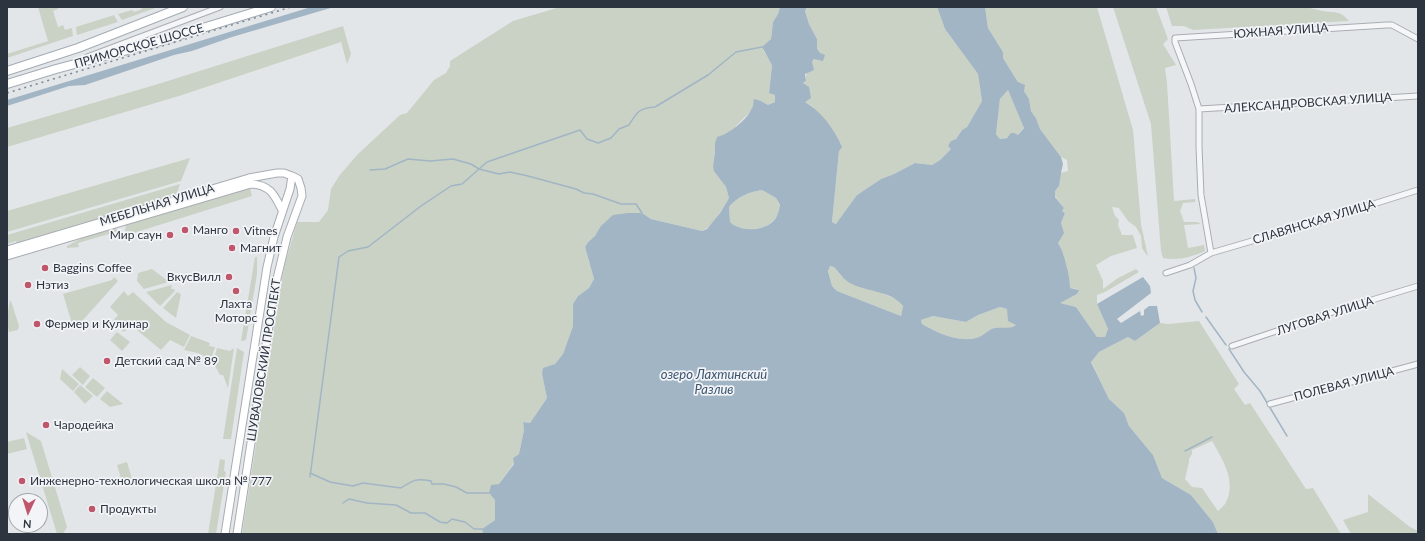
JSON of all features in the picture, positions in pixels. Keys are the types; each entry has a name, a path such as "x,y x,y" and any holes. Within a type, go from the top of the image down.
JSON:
{"main road":[{"name":"ПРИМОРСКОЕ ШОССЕ","path":"7,71 78,48 182,7"},
{"name":"ПРИМОРСКОЕ ШОССЕ","path":"7,84 56,69 154,43 271,7"}],"street":[{"path":"56,69 220,7"},
{"name":"ЮЖНАЯ УЛИЦА","path":"1199,110 1192,84 1175,42 1175,38 1387,24 1418,39"},
{"name":"АЛЕКСАНДРОВСКАЯ УЛИЦА","path":"1199,110 1418,96"},
{"path":"1199,110 1198,147 1201,195 1210,254"},
{"name":"МЕБЕЛЬНАЯ УЛИЦА","path":"7,250 249,178 277,173 284,173 292,176"},
{"name":"ШУВАЛОВСКИЙ ПРОСПЕКТ","path":"225,534 265,276 274,237 290,189 292,176 298,180 302,196 287,237 275,287 237,534"},
{"name":"МЕБЕЛЬНАЯ УЛИЦА","path":"7,256 251,184 265,186 273,192 282,210"},
{"name":"СЛАВЯНСКАЯ УЛИЦА","path":"1166,273 1190,265 1210,254 1418,190"},
{"name":"ЛУГОВАЯ УЛИЦА","path":"1232,346 1339,310 1418,286"},
{"name":"ПОЛЕВАЯ УЛИЦА","path":"1270,404 1418,364"}],"shaded area":[{"path":"38,7 58,7 58,9 53,11 58,27 63,25 65,30 72,28 73,36 7,58 7,54 48,41"},
{"path":"141,7 158,7 122,20 118,14 132,10 134,12 142,9"},
{"path":"560,7 780,7 773,22 771,39 764,46 763,50 772,64 769,92 775,95 775,102 768,105 761,101 731,131 723,135 715,143 713,166 726,187 729,198 714,221 702,231 651,219 642,213 600,227 595,236 588,242 585,247 594,279 589,288 578,296 573,304 573,326 563,354 555,364 542,374 547,398 530,423 523,422 524,430 519,454 513,458 514,463 499,484 489,493 495,500 495,520 482,529 483,534 242,534 281,284 297,222 319,222 328,210 331,189 339,176 357,155 400,115 407,113 434,80 446,73 450,66 450,61 513,21"},
{"path":"807,7 937,7 945,29 978,74 982,101 967,127 962,130 956,139 951,141 951,149 940,160 932,165 915,163 881,179 857,195 837,224 832,222 839,151 812,106 805,102 803,84 806,81 810,66 820,53 817,47 817,39 809,24 805,11"},
{"path":"985,7 1097,7 1133,130 1141,224 1148,257 1142,248 1141,236 1136,227 1128,221 1119,208 1112,207 1115,216 1119,220 1118,225 1122,235 1133,235 1137,248 1111,256 1096,265 1103,281 1103,289 1118,278 1136,269 1139,272 1105,292 1097,295 1097,304 1108,329 1105,337 1097,337 1076,307 1059,303 1077,294 1078,289 1070,288 1068,271 1062,250 1058,243 1061,236 1061,223 1065,213 1062,211 1064,208 1055,196 1055,191 1059,186 1060,173 1068,171 1067,160 1061,157 1040,129 1036,118 1031,111 1029,99 1003,58 1003,52 988,28"},
{"path":"1113,7 1156,7 1168,39 1163,44 1176,65 1165,68 1174,201 1195,199 1195,202 1183,203 1180,211 1184,222 1197,222 1201,224 1184,225 1188,248 1204,245 1205,251 1195,255 1179,259 1163,258 1161,251 1151,124"},
{"path":"1166,7 1306,7 1334,12 1343,15 1349,21 1193,30 1184,26 1172,26"},
{"path":"114,15 118,22 77,35 76,27"},
{"path":"343,26 351,54 347,64 341,42 179,96 7,147 7,128 155,85"},
{"path":"1008,90 1024,127 1018,135 1000,139 996,134 1000,99"},
{"path":"190,158 181,181 7,232 7,211"},
{"path":"180,184 176,195 17,243 16,241 7,244 7,235"},
{"path":"250,188 252,196 127,235 125,230 126,225"},
{"path":"762,190 776,198 780,206 777,217 772,222 767,226 760,228 747,229 735,226 730,222 729,207 732,203 752,192"},
{"path":"115,228 119,231 78,243 79,247 67,248 67,246 82,238"},
{"path":"255,257 257,257 257,274 246,340 241,341"},
{"path":"830,266 834,267 841,276 898,300 903,306 901,316 837,291 832,286 828,270"},
{"path":"152,269 169,282 144,289 137,281 138,273"},
{"path":"114,277 118,281 74,330 63,294 112,280"},
{"path":"172,285 171,289 174,289 175,291 160,306 146,292"},
{"path":"124,291 128,296 133,292 166,322 190,335 184,347 170,340 161,350 131,325 124,332 112,322 118,315 110,307"},
{"path":"177,292 181,294 176,318 163,308"},
{"path":"10,301 19,326 18,330 9,332 7,320"},
{"path":"1000,307 1007,309 1016,325 1009,328 993,329 979,337 972,339 957,338 942,334 922,324 921,320 933,316 966,322 978,315"},
{"path":"1199,321 1239,384 1234,389 1245,405 1250,403 1306,489 1313,488 1341,534 1218,534 1213,522 1191,495 1162,478 1153,455 1129,426 1124,413 1109,399 1091,361 1099,352 1128,337 1135,341 1160,323 1169,324","holes":["1212,441 1224,462 1230,486 1229,494 1224,506 1218,511 1202,488 1192,487 1185,479 1192,450"]},
{"path":"117,332 130,342 122,351 110,340"},
{"path":"191,336 210,343 209,346 215,347 211,360 198,353 184,350"},
{"path":"217,348 230,351 234,348 228,388 223,375 220,375 213,362"},
{"path":"237,348 244,352 231,439 223,439"},
{"path":"80,367 90,376 83,385 72,375"},
{"path":"62,369 79,384 73,391 60,379"},
{"path":"93,378 105,388 97,397 85,387"},
{"path":"80,385 93,396 85,404 74,392"},
{"path":"107,391 123,404 110,407 100,399"},
{"path":"26,432 41,441 67,527 63,534 57,534 48,504 48,493 45,493"},
{"path":"24,438 27,449 7,454 7,442"},
{"path":"220,459 225,460 224,471 226,472 216,534 208,534"},
{"path":"127,462 133,482 123,485 117,465"},
{"path":"1368,494 1410,527 1418,531 1418,534 1351,534 1343,520 1368,512"}],"water":[{"path":"311,7 334,7 232,37 192,51 174,55 85,85 69,86 7,106 7,100"},
{"name":"озеро Лахтинский Разлив","path":"780,7 807,7 805,11 809,24 817,39 817,48 820,53 825,55 823,61 814,59 812,62 814,70 805,74 806,81 803,83 809,87 811,98 805,102 817,111 827,122 842,147 839,151 832,222 836,224 857,195 881,179 915,163 932,165 940,160 951,149 948,146 951,141 956,139 962,130 967,127 982,101 978,74 945,29 937,7 985,7 988,28 1003,52 1003,58 1018,82 1025,85 1024,91 1029,99 1031,111 1036,118 1040,129 1061,157 1063,164 1059,186 1055,191 1055,197 1064,208 1062,211 1065,213 1061,223 1064,233 1058,243 1062,250 1068,271 1070,288 1079,290 1077,294 1060,303 1076,307 1097,337 1105,337 1108,329 1097,304 1143,277 1150,286 1151,293 1117,319 1121,323 1140,311 1141,316 1144,315 1144,310 1149,306 1157,306 1160,323 1135,341 1128,337 1099,352 1091,362 1109,399 1124,413 1129,426 1153,455 1162,478 1191,495 1213,522 1218,534 483,534 482,529 495,520 495,500 489,493 491,485 499,484 514,464 513,458 519,454 524,430 523,422 530,423 547,398 542,374 543,368 555,364 563,354 573,326 573,304 578,296 589,288 594,279 585,247 595,236 600,227 613,215 642,213 651,219 702,231 707,229 720,213 729,198 726,187 714,171 713,166 717,137 727,133 742,122 750,113 753,107 754,99 768,105 775,102 775,95 769,93 772,65 762,47 771,39 773,22","holes":["1008,90 1024,128 1018,135 1011,133 1007,138 1000,139 996,134 1000,99","762,190 776,198 780,205 776,218 767,226 761,228 747,229 735,226 730,222 729,207 740,198","830,266 834,267 849,283 892,297 903,306 901,316 837,291 832,286 828,271","1000,307 1007,309 1008,321 1016,325 993,329 979,337 964,339 935,331 922,324 921,320 933,316 966,322 978,315"]}],"waterway":[{"path":"310,477 339,257 348,251 368,247 421,206 451,186 462,184 487,162 580,130 587,139 598,143 611,138 619,129 629,125 639,112 645,108 655,107 708,75 736,52 762,47"},
{"path":"370,170 385,169 408,159 430,161 453,159 471,164 479,169 499,174 510,172 576,189 584,193 593,194 621,204 636,204 642,213"},
{"path":"1194,268 1196,278 1193,291 1195,300 1202,312"},
{"path":"1206,317 1226,345"},
{"path":"1229,349 1244,372 1260,391 1287,436"},
{"path":"1185,451 1212,437"},
{"path":"310,473 330,482 353,486 363,483 401,488 412,481 422,480 431,481 432,484 444,484 456,487 467,493 489,493"},
{"path":"343,503 349,499 367,503 396,505 411,513 425,513 440,522 447,523 452,519 465,522 474,529 482,529"}],"railway":[{"path":"7,93 291,7"}],"place":[{"name":"Манго","path":"185,230"},
{"name":"Vitnes","path":"236,231"},
{"name":"Мир саун","path":"170,235"},
{"name":"Магнит","path":"232,248"},
{"name":"Baggins Coffee","path":"45,268"},
{"name":"ВкусВилл","path":"229,277"},
{"name":"Нэтиз","path":"28,285"},
{"name":"Лахта Моторс","path":"236,291"},
{"name":"Фермер и Кулинар","path":"37,324"},
{"name":"Детский сад № 89","path":"107,361"},
{"name":"Чародейка","path":"46,425"},
{"name":"Инженерно-технологическая школа № 777","path":"22,481"},
{"name":"Продукты","path":"92,509"}]}
